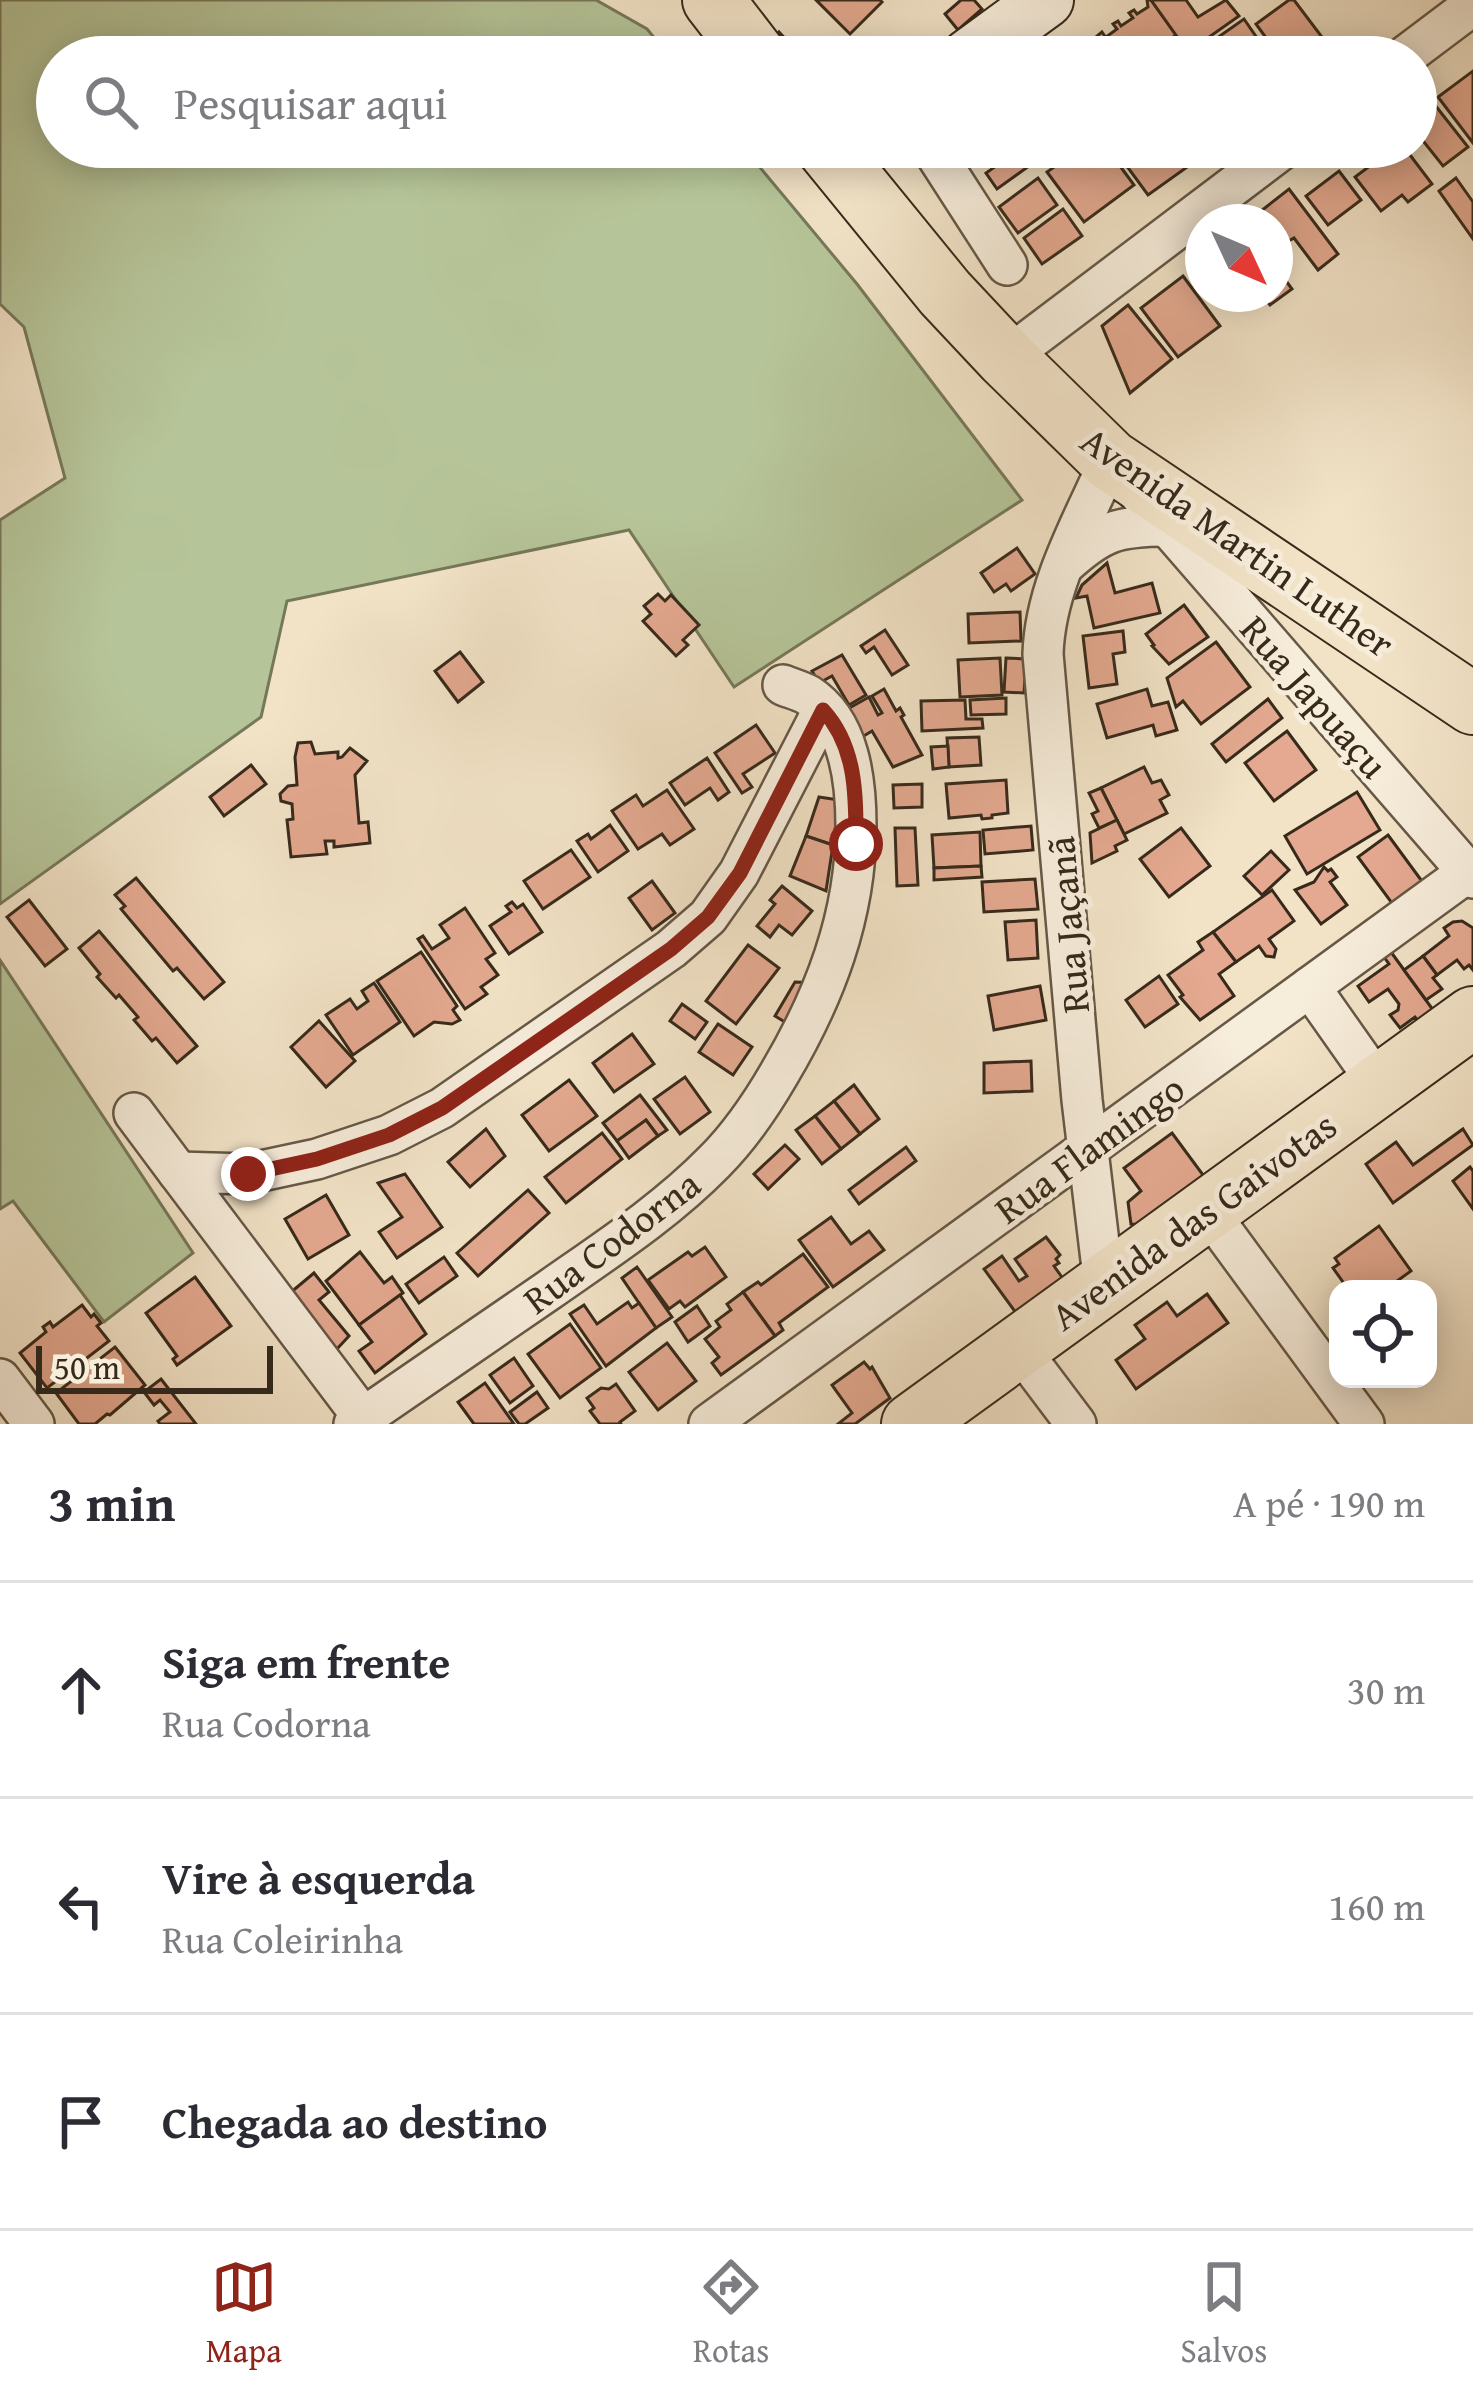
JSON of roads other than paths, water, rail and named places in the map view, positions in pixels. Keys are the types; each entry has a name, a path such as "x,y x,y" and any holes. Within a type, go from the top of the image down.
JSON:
{"main road":[{"path":"713,0 741,36"},
{"name":"Avenida Martin Luther","path":"848,168 945,293 1110,460 1473,704"},
{"name":"Avenida das Gaivotas","path":"912,1424 1379,1085 1467,1034"}],"street":[{"path":"997,36 1046,0"},
{"path":"1432,36 1473,5"},
{"path":"945,168 1007,265"},
{"path":"1006,358 1257,168"},
{"name":"Rua Japuaçu","path":"1110,460 1470,875"},
{"name":"Rua Jaçanã","path":"1104,1285 1043,654 1044,630 1063,567 1110,460"},
{"path":"1063,567 1092,540 1128,526 1166,526"},
{"path":"178,1172 248,1174 317,1159 389,1135 442,1108 671,949 708,917 740,873 823,710 809,696 783,685"},
{"name":"Rua Codorna","path":"362,1422 656,1214 717,1160 763,1101 806,1028 831,972 847,908 856,844 856,787 842,737 823,710"},
{"name":"Rua Flamingo","path":"709,1424 1470,875"},
{"path":"1310,987 1379,1085"},
{"path":"134,1113 362,1422"},
{"path":"1207,1210 1364,1424"},
{"path":"1018,1347 1076,1424"},
{"path":"0,1379 34,1424"}]}
